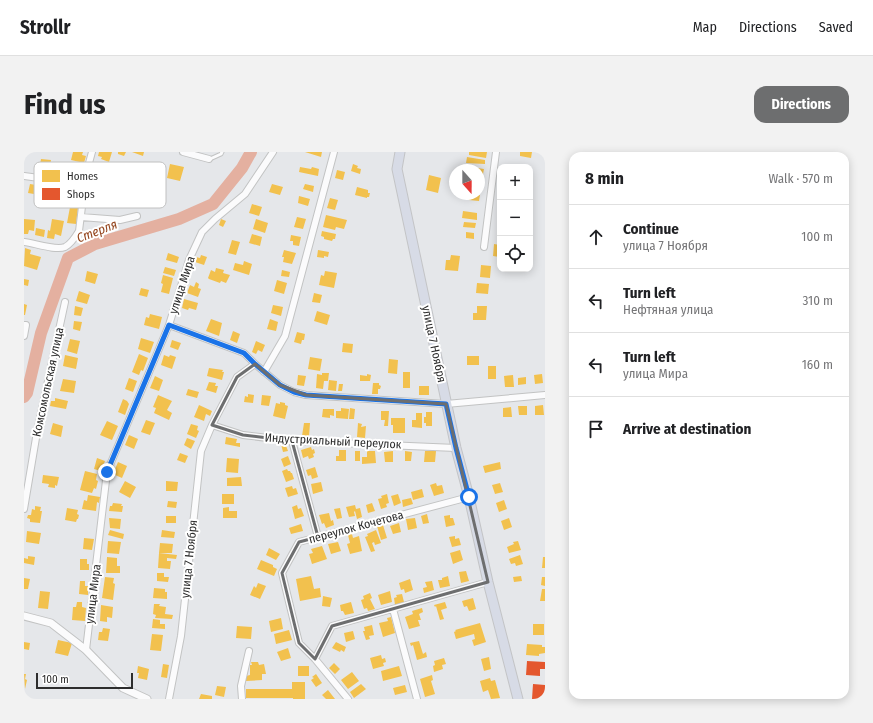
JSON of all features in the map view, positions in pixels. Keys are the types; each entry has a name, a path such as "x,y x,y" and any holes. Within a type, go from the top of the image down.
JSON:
{"main road":[{"name":"улица 7 Ноября","path":"400,152 397,169 446,404 488,582 518,699"}],"street":[{"path":"89,162 92,152"},
{"path":"182,152 209,160"},
{"name":"улица Мира","path":"86,650 107,472 169,325 189,260 202,232 245,194 273,152"},
{"path":"264,372 285,336 334,152"},
{"path":"484,247 496,152"},
{"path":"24,176 34,177"},
{"path":"24,242 56,248 65,247 76,237 79,231 82,208"},
{"path":"81,217 120,220 137,216"},
{"name":"Комсомольская улица","path":"24,509 37,432 65,302"},
{"path":"24,336 25,325"},
{"path":"169,325 244,353 280,385 294,392 306,395 446,404 545,395"},
{"name":"улица 7 Ноября","path":"169,699 181,636 202,451 212,425 237,377 255,364"},
{"name":"Индустриальный переулок","path":"212,425 243,435 292,442 456,448"},
{"path":"292,442 318,537"},
{"name":"переулок Кочетова","path":"348,699 315,659 298,644 282,573 299,542 469,497"},
{"path":"315,659 332,626 488,582"},
{"path":"393,609 417,699"},
{"path":"24,616 51,623 86,650 123,688 147,699"},
{"path":"242,699 241,686 249,651"}],"lane":[{"path":"209,160 222,152"}],"highlighted area":[{"path":"255,364 280,385 306,395 446,404 488,582 332,626 315,659 299,643 282,573 299,542 318,537 292,441 243,435 212,425 237,377"}],"building: Homes":[{"path":"73,152 83,152 82,155 86,156 84,162 71,160"},
{"path":"99,152 112,152 109,162 98,156"},
{"path":"118,152 126,152 124,156 118,154"},
{"path":"132,152 144,152 143,156"},
{"path":"305,152 322,152 321,157"},
{"path":"469,152 487,152 486,158 469,155"},
{"path":"520,152 532,152 531,158 520,156"},
{"path":"467,157 485,160 485,164 466,163"},
{"path":"41,159 51,160 51,162 40,162"},
{"path":"170,164 184,167 180,181 167,178"},
{"path":"353,164 358,166 357,168 361,169 360,174 351,171"},
{"path":"300,167 311,169 312,167 319,169 318,176 299,172"},
{"path":"337,170 345,172 343,180 335,178"},
{"path":"429,175 441,178 438,193 426,190"},
{"path":"30,184 34,185 34,194 28,193"},
{"path":"272,184 283,187 280,195 269,192"},
{"path":"305,184 314,186 313,192 303,189"},
{"path":"357,187 368,190 368,193 370,193 369,197 367,198 355,195"},
{"path":"299,196 310,199 308,206 298,203"},
{"path":"330,198 338,200 335,210 327,208"},
{"path":"252,204 262,207 259,216 249,213"},
{"path":"70,208 78,208 76,224 67,223"},
{"path":"463,211 477,213 477,220 462,218"},
{"path":"326,215 347,220 344,229 336,227 335,230 323,227"},
{"path":"297,217 306,219 303,229 294,227"},
{"path":"24,219 35,220 34,231 29,230 28,234 24,234"},
{"path":"52,219 64,221 61,236 55,234 54,239 47,238"},
{"path":"221,219 226,221 223,227 219,225"},
{"path":"256,219 268,223 265,233 253,229"},
{"path":"464,222 476,223 475,228 463,227"},
{"path":"36,228 45,230 44,237 35,235"},
{"path":"322,231 336,234 335,239 332,241 324,239 324,237 321,236"},
{"path":"466,232 474,233 474,239 466,238"},
{"path":"252,234 262,237 260,246 249,243"},
{"path":"291,235 301,237 299,246 293,245 293,241 290,241"},
{"path":"232,240 240,242 236,255 228,253"},
{"path":"494,244 497,244 497,257 493,256"},
{"path":"25,248 31,250 30,254 41,257 37,270 24,266"},
{"path":"284,250 296,253 292,264 283,262 284,257 282,257"},
{"path":"318,250 329,252 328,257 317,257"},
{"path":"168,253 179,257 177,263 166,260"},
{"path":"201,255 207,257 204,265 195,262 196,257 200,258"},
{"path":"451,255 460,256 458,271 445,270 446,260 450,260"},
{"path":"244,261 252,264 249,275 233,270 235,263 243,265"},
{"path":"481,265 491,266 490,278 480,277"},
{"path":"165,267 176,270 174,276 163,273"},
{"path":"216,268 224,270 223,273 230,275 226,283 221,281 220,283 208,278 211,270 215,272"},
{"path":"282,270 290,272 289,277 281,276"},
{"path":"87,271 98,274 95,284 85,281"},
{"path":"325,271 337,273 334,288 319,285 321,275 324,276"},
{"path":"163,275 173,278 169,294 161,292"},
{"path":"24,279 29,280 28,286 24,285"},
{"path":"277,280 287,283 284,294 274,291"},
{"path":"196,282 199,284 198,288 201,289 198,297 187,293 190,285 194,287"},
{"path":"477,283 489,284 488,294 476,293"},
{"path":"141,288 149,290 147,297 139,295"},
{"path":"79,291 90,295 87,304 76,301"},
{"path":"314,293 322,295 320,303 312,302"},
{"path":"184,299 198,303 196,310 182,308"},
{"path":"24,304 27,305 25,315 24,315"},
{"path":"273,305 283,307 281,316 271,313"},
{"path":"75,306 83,308 81,316 74,315"},
{"path":"477,306 487,306 486,320 473,320 473,313 477,313"},
{"path":"317,311 330,315 327,325 314,321"},
{"path":"150,314 162,317 159,329 144,325 146,317 149,318"},
{"path":"211,319 222,323 219,336 206,331"},
{"path":"270,319 278,322 276,331 267,329"},
{"path":"74,321 82,322 80,331 73,329"},
{"path":"233,331 240,334 237,343 230,340"},
{"path":"297,332 305,334 304,340 302,340 301,344 294,342"},
{"path":"141,338 154,342 150,353 138,349"},
{"path":"70,339 80,341 77,354 67,351"},
{"path":"172,340 181,343 178,350 170,347"},
{"path":"256,341 265,345 262,352 258,350 256,354 252,352"},
{"path":"343,343 353,344 352,353 342,352"},
{"path":"139,354 148,358 143,371 141,370 139,375 132,372"},
{"path":"65,355 78,358 76,369 63,366"},
{"path":"164,355 176,357 172,369 161,365"},
{"path":"467,356 479,356 479,365 467,365"},
{"path":"310,357 322,359 320,371 308,369"},
{"path":"389,359 398,360 397,374 388,373"},
{"path":"488,366 496,366 496,379 488,379"},
{"path":"209,368 223,370 222,380 207,376"},
{"path":"403,372 410,372 410,388 403,388"},
{"path":"322,373 329,373 328,381 324,381 323,389 316,388 317,374 322,375"},
{"path":"367,374 371,375 370,381 360,381 360,375 367,376"},
{"path":"542,374 543,383 535,384 534,375"},
{"path":"298,375 306,376 304,386 297,385"},
{"path":"513,375 514,387 505,387 504,376"},
{"path":"155,376 163,380 159,391 150,388"},
{"path":"526,377 526,384 518,385 518,378"},
{"path":"129,378 137,381 133,392 125,389"},
{"path":"63,379 76,381 74,393 60,391"},
{"path":"329,380 337,381 336,391 328,390"},
{"path":"209,382 216,383 215,386 218,386 216,393 206,390"},
{"path":"373,383 379,383 381,386 380,389 378,389 378,394 372,394"},
{"path":"339,384 343,384 342,391 338,391"},
{"path":"419,386 429,386 429,395 419,395"},
{"path":"188,389 199,392 197,398 186,395"},
{"path":"248,394 254,395 253,403 244,402 245,396 248,397"},
{"path":"158,395 172,401 167,410 172,413 169,420 154,413 156,408 153,407"},
{"path":"262,395 271,396 269,406 261,405"},
{"path":"55,398 68,401 66,409 50,406 51,401 55,401"},
{"path":"123,399 129,404 125,415 118,412"},
{"path":"280,402 285,403 285,405 288,406 285,419 273,416 276,403 280,404"},
{"path":"199,405 212,411 210,416 206,414 204,421 194,417"},
{"path":"543,405 544,415 535,415 535,406"},
{"path":"518,406 527,406 527,415 519,415"},
{"path":"511,407 512,417 503,417 503,408"},
{"path":"341,408 349,409 348,419 336,418 336,411 341,411"},
{"path":"350,408 355,409 354,419 349,419"},
{"path":"323,409 334,409 334,416 330,415 330,418 322,417"},
{"path":"381,411 389,411 388,426 384,426 385,420 381,420"},
{"path":"426,412 432,412 432,426 426,426 426,423 424,423"},
{"path":"416,413 422,413 422,428 412,427 412,420 416,420"},
{"path":"391,418 405,418 405,433 393,433"},
{"path":"146,420 155,423 150,435 141,432"},
{"path":"107,421 118,426 112,440 100,435"},
{"path":"53,423 63,426 61,437 50,434"},
{"path":"304,423 310,423 309,437 302,436"},
{"path":"358,423 362,424 361,427 366,426 365,438 357,437"},
{"path":"191,424 198,426 197,430 199,431 196,438 187,434"},
{"path":"129,435 138,439 134,449 125,445"},
{"path":"226,437 237,439 236,443 240,443 240,447 225,444"},
{"path":"187,438 195,441 191,449 184,445"},
{"path":"285,443 288,451 283,452 281,444"},
{"path":"311,447 312,450 314,449 314,457 309,459 308,456 303,458 301,450"},
{"path":"339,450 346,450 346,461 336,461 336,456 339,456"},
{"path":"355,451 360,451 360,461 355,461"},
{"path":"367,451 375,451 376,463 362,464 362,457 367,457"},
{"path":"393,451 393,462 385,462 384,452"},
{"path":"405,451 412,452 411,461 405,461"},
{"path":"425,451 436,451 435,462 424,462"},
{"path":"180,453 188,456 185,463 177,460"},
{"path":"288,456 291,464 284,467 281,459"},
{"path":"97,458 105,461 101,471 94,469"},
{"path":"227,458 239,459 238,473 226,472"},
{"path":"118,462 127,466 122,478 113,474"},
{"path":"500,462 501,469 485,473 483,466"},
{"path":"315,467 318,477 312,479 311,475 308,476 306,470"},
{"path":"287,469 292,473 294,479 286,482 282,471"},
{"path":"85,471 97,474 96,480 98,481 96,489 94,488 92,493 80,490"},
{"path":"43,475 59,477 57,486 55,485 55,488 48,487 49,484 42,483"},
{"path":"241,477 242,486 227,486 227,478"},
{"path":"125,481 136,487 130,498 119,492"},
{"path":"166,481 178,482 177,491 166,491"},
{"path":"321,482 323,491 313,494 311,484"},
{"path":"436,483 437,486 442,485 444,493 434,496 430,485"},
{"path":"500,483 503,492 495,494 492,485"},
{"path":"292,486 293,489 296,488 298,494 288,497 285,488"},
{"path":"422,489 424,497 413,500 411,492"},
{"path":"222,494 234,494 234,504 222,504"},
{"path":"387,494 389,503 386,504 387,507 381,509 378,499"},
{"path":"398,494 401,503 394,506 391,496"},
{"path":"88,495 100,497 99,503 97,502 96,511 82,509 84,500 87,501"},
{"path":"411,498 413,504 403,507 402,500"},
{"path":"504,500 507,509 499,512 496,503"},
{"path":"168,501 177,502 176,508 167,507"},
{"path":"113,503 122,504 122,512 109,511 110,506 112,506"},
{"path":"372,503 375,511 368,513 366,505"},
{"path":"297,505 298,509 301,508 304,516 295,519 292,507"},
{"path":"355,505 356,509 360,508 362,517 357,519 355,511 355,516 349,517 346,507"},
{"path":"35,506 41,507 40,511 42,511 40,523 30,522 30,519 27,518 28,515 31,515 32,509 35,510"},
{"path":"229,507 229,511 237,511 237,518 223,518 223,508"},
{"path":"67,508 78,510 77,514 79,515 76,522 65,520"},
{"path":"340,508 342,518 337,519 334,509"},
{"path":"329,513 331,521 333,520 334,525 326,528 324,523 322,524 319,515"},
{"path":"427,514 429,523 423,524 421,516"},
{"path":"450,515 450,518 453,518 455,525 446,527 444,516"},
{"path":"166,516 176,516 176,523 166,523"},
{"path":"109,518 121,519 120,529 110,528"},
{"path":"415,518 417,528 408,530 406,519"},
{"path":"509,518 512,527 504,530 501,521"},
{"path":"399,523 401,532 393,534 390,526"},
{"path":"301,524 303,531 291,534 289,528"},
{"path":"383,525 387,538 381,540 377,526"},
{"path":"110,530 124,534 123,539 108,535"},
{"path":"162,530 175,532 174,538 161,537"},
{"path":"376,530 381,543 375,545 374,542 372,543 375,551 371,552 365,537 368,536 367,534"},
{"path":"27,531 41,533 39,544 26,542"},
{"path":"352,534 353,538 359,536 362,551 350,554 347,544 350,543 348,535"},
{"path":"455,536 455,539 459,538 461,545 452,547 449,537"},
{"path":"84,538 94,539 92,550 83,549"},
{"path":"108,541 121,542 119,554 107,553"},
{"path":"518,541 521,550 509,553 507,547 514,544 513,542"},
{"path":"338,542 341,551 331,554 328,544"},
{"path":"160,543 173,544 172,553 159,553"},
{"path":"322,546 327,559 312,564 309,554 313,553 311,549"},
{"path":"269,548 280,554 276,560 266,555"},
{"path":"460,550 463,560 453,564 450,553"},
{"path":"159,553 177,555 176,559 167,558 167,561 171,561 170,569 158,568"},
{"path":"520,555 523,564 516,566 515,563 511,564 509,559"},
{"path":"28,556 35,557 34,565 24,563 24,558 28,559"},
{"path":"107,557 117,558 117,566 120,566 120,573 106,573"},
{"path":"543,557 545,557 545,568 542,568"},
{"path":"80,559 87,559 89,570 80,570"},
{"path":"261,560 273,565 273,567 277,569 274,576 257,569"},
{"path":"466,571 469,581 461,583 459,572"},
{"path":"157,573 164,573 164,577 169,577 168,582 157,581"},
{"path":"311,576 314,589 320,588 321,597 300,601 296,579"},
{"path":"448,576 450,586 440,588 438,580 442,580 442,578"},
{"path":"521,576 522,581 514,582 513,577"},
{"path":"105,577 114,578 113,583 115,584 113,600 102,598"},
{"path":"542,577 545,577 545,586 541,585"},
{"path":"24,578 30,579 28,589 24,589"},
{"path":"410,579 413,590 405,593 404,589 401,590 399,583"},
{"path":"80,581 85,581 85,586 88,586 88,595 79,594"},
{"path":"432,581 434,590 424,593 423,588 427,587 425,582"},
{"path":"258,583 266,586 260,599 250,595 254,586 256,588"},
{"path":"154,588 165,589 165,592 167,592 167,599 153,598"},
{"path":"542,589 545,589 545,601 540,601"},
{"path":"40,591 50,592 48,609 38,608"},
{"path":"390,591 392,602 381,605 378,595"},
{"path":"370,593 372,598 370,599 375,609 368,611 367,608 364,609 361,600 364,599 363,596"},
{"path":"402,594 404,602 395,605 394,598 397,597 396,595"},
{"path":"323,596 332,598 330,607 322,606"},
{"path":"473,598 476,609 469,611 467,606 464,607 462,601"},
{"path":"77,602 82,602 82,607 86,608 85,621 72,620 73,607 76,607"},
{"path":"351,602 354,613 345,615 343,611 341,611 340,605"},
{"path":"445,602 447,608 441,610 444,619 440,620 436,606 435,607 434,605"},
{"path":"154,604 160,604 159,606 166,607 165,614 173,615 172,619 155,618 156,615 153,614"},
{"path":"101,605 113,607 112,618 107,617 107,622 100,621"},
{"path":"422,608 423,612 419,614 421,620 418,620 420,626 409,629 405,617 413,614 412,611"},
{"path":"391,617 395,633 383,637 379,623 388,621 387,618"},
{"path":"281,618 283,629 271,632 269,621"},
{"path":"153,619 160,620 160,624 165,624 165,629 152,628"},
{"path":"480,623 486,642 474,646 472,640 475,639 474,634 456,639 454,632 456,631 455,630"},
{"path":"533,624 544,624 544,635 533,635"},
{"path":"372,625 374,635 369,636 370,639 366,640 363,631 365,631 364,627"},
{"path":"237,626 252,627 251,639 236,638"},
{"path":"103,628 110,629 108,641 98,640 99,632 102,632"},
{"path":"289,630 292,640 276,644 274,634"},
{"path":"353,631 355,639 346,642 344,633"},
{"path":"152,634 163,635 161,651 150,650"},
{"path":"58,640 72,643 68,656 55,653"},
{"path":"419,641 423,654 426,652 427,657 417,660 413,645 411,646 410,643"},
{"path":"24,642 30,643 29,650 24,649"},
{"path":"336,642 346,647 344,652 341,650 340,652 332,648"},
{"path":"527,644 542,645 542,647 545,647 545,653 539,654 539,656 526,655"},
{"path":"288,648 291,658 281,661 277,652"},
{"path":"381,655 382,659 385,658 386,662 383,663 384,666 373,669 370,658"},
{"path":"489,657 491,669 484,671 481,659"},
{"path":"444,658 446,664 442,665 443,669 434,672 434,661"},
{"path":"251,662 258,662 259,665 264,664 266,674 262,674 262,680 246,681 246,676 250,675 250,665 252,665"},
{"path":"334,663 340,669 335,674 329,668"},
{"path":"163,664 169,665 167,678 161,677"},
{"path":"138,666 149,669 147,680 138,678"},
{"path":"298,666 309,666 309,676 298,676"},
{"path":"399,666 402,676 383,681 381,671"},
{"path":"352,672 359,681 348,689 341,680"},
{"path":"24,674 26,674 25,679 27,680 25,689"},
{"path":"316,674 322,683 316,687 311,680"},
{"path":"432,675 433,680 431,681 435,694 425,697 420,679"},
{"path":"490,678 491,681 495,680 500,698 491,699 488,690 483,692 480,681"},
{"path":"292,682 305,682 305,699 246,698 246,689 292,689"},
{"path":"361,684 366,689 354,698 350,692"},
{"path":"405,685 407,692 395,695 393,688"},
{"path":"217,686 226,687 224,697 215,695"},
{"path":"328,690 335,699 326,699 322,695"},
{"path":"201,694 212,696 212,699 199,699"}],"building: Shops":[{"path":"527,661 545,662 545,669 540,669 540,676 526,675"},
{"path":"533,684 545,685 545,699 532,699"}],"waterway":[{"name":"Стерля","path":"24,397 27,393 41,333 68,258 95,244 179,219 213,204 242,168 251,152"}],"route":[{"path":"107,472 169,325 244,353 280,385 294,392 306,395 446,404 469,497"}]}
